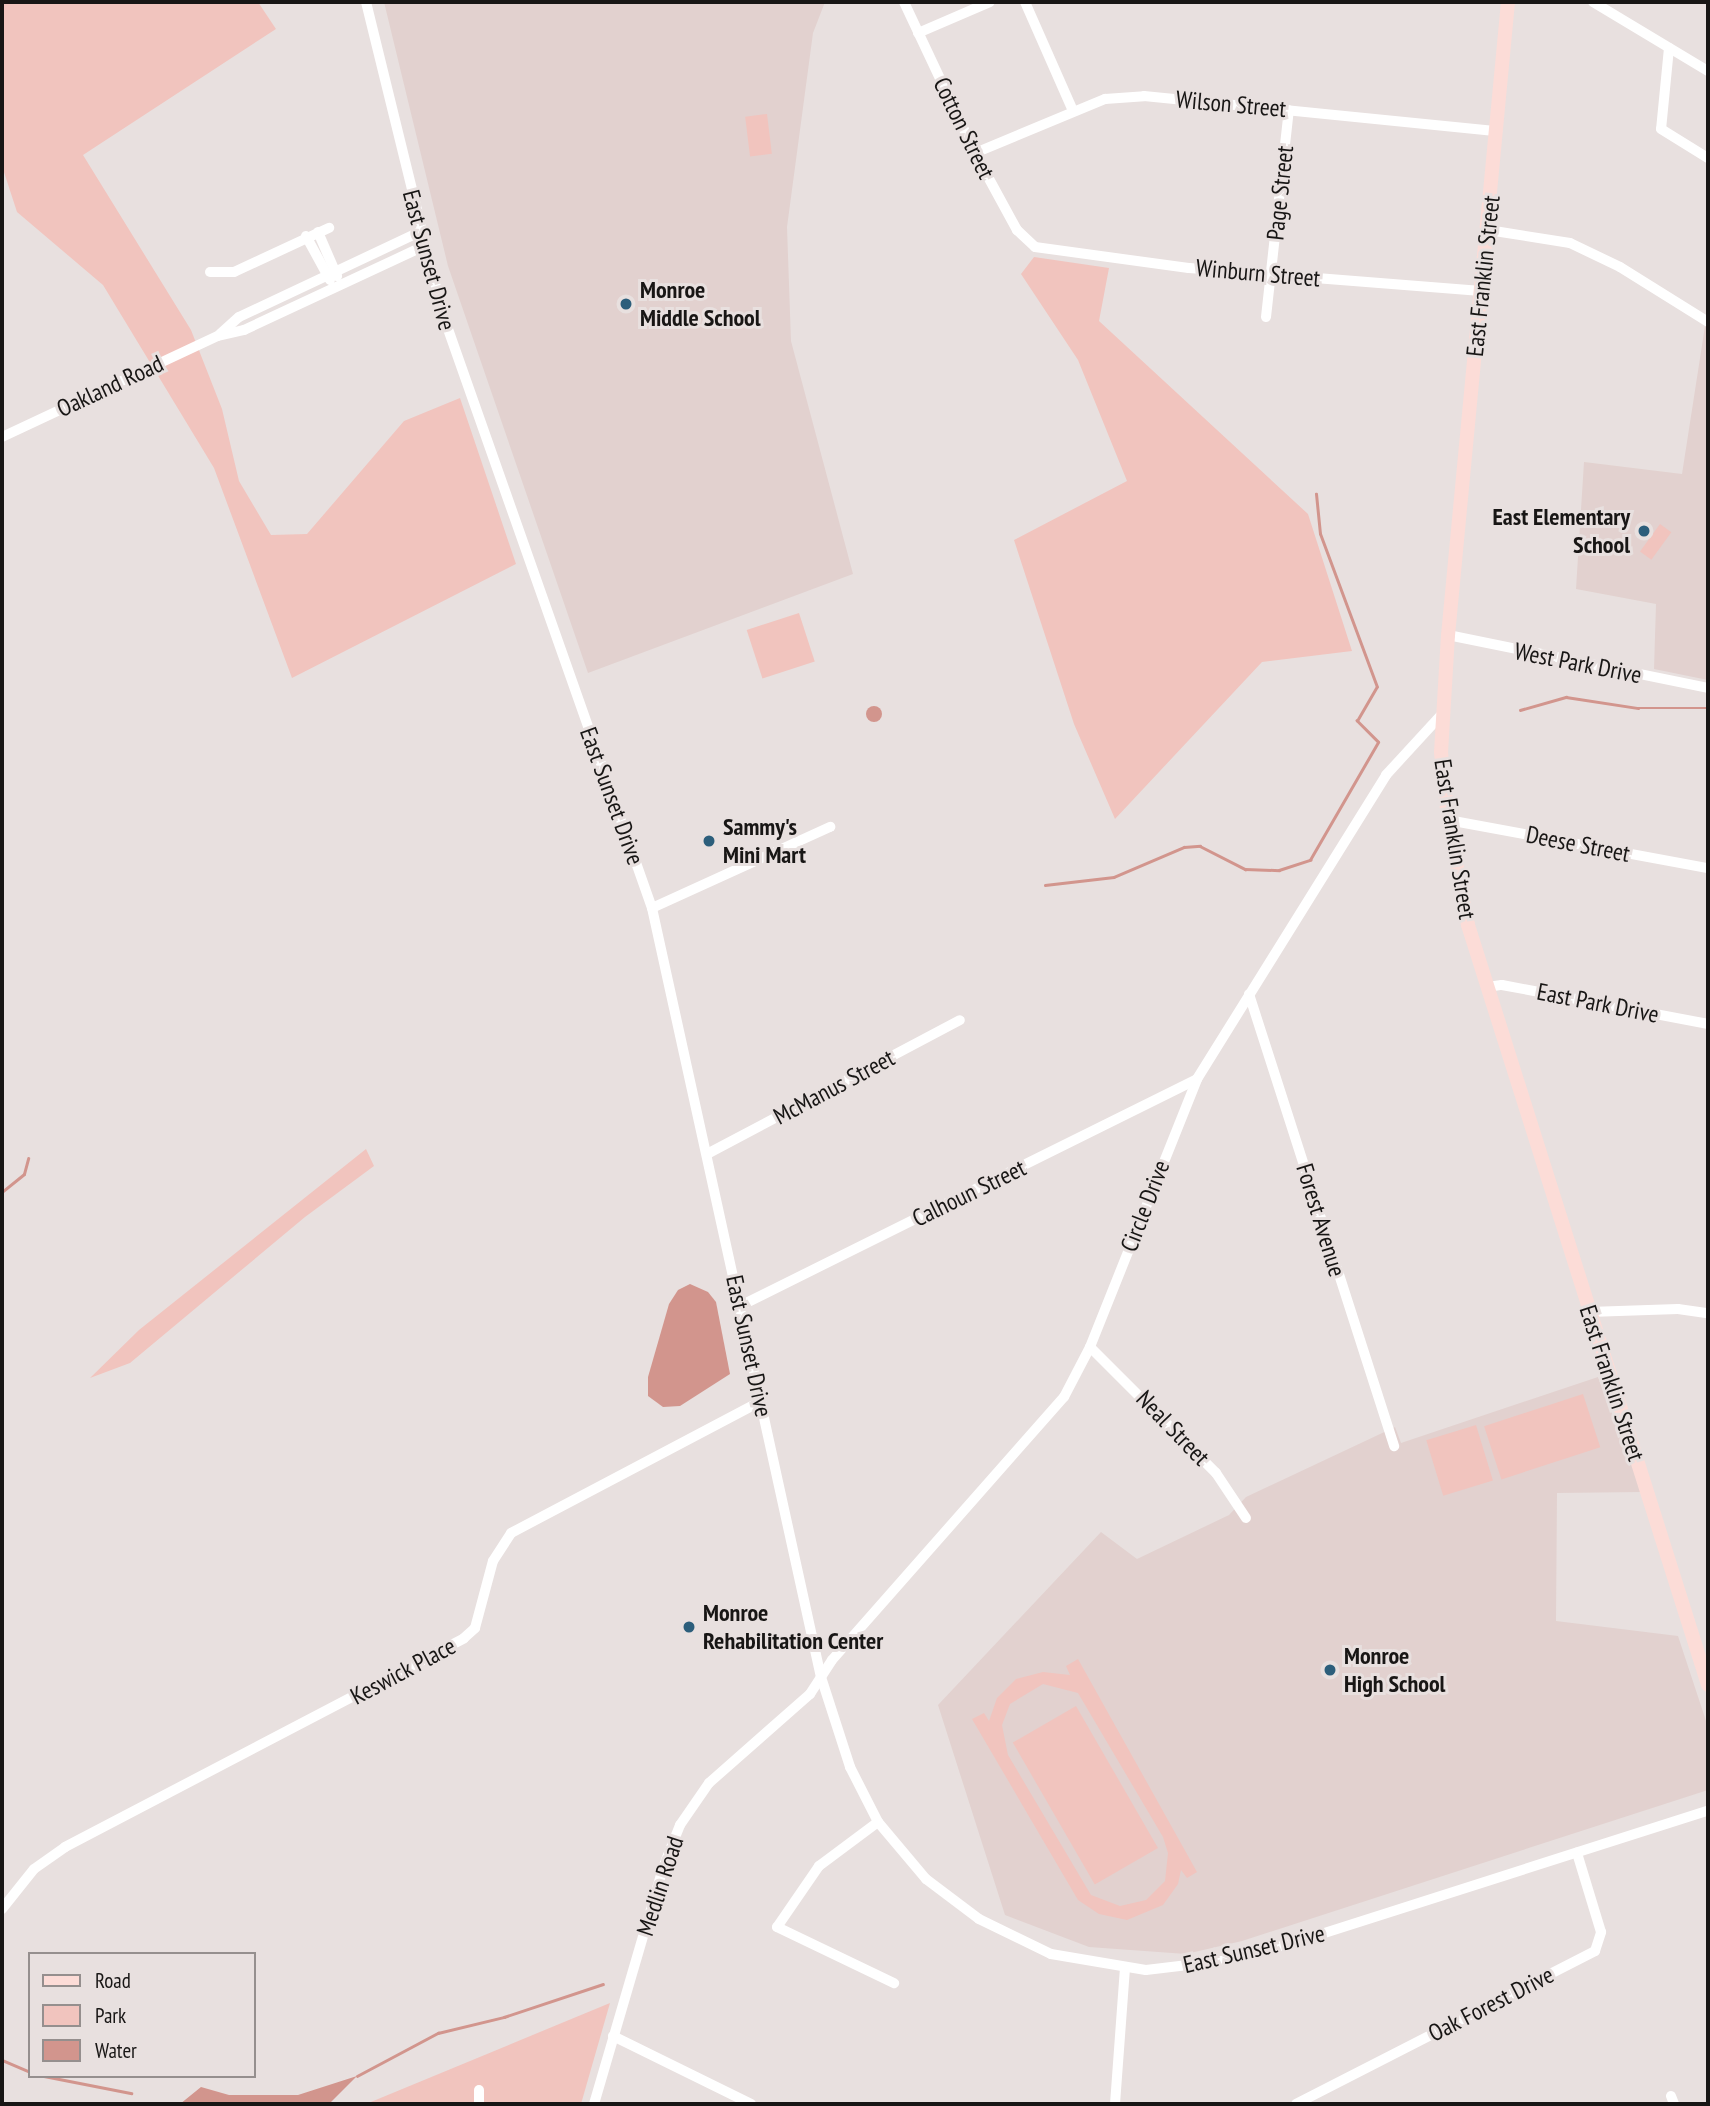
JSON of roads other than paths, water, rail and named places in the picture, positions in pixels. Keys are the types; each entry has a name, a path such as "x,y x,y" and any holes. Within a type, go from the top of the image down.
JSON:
{"main road":[{"name":"East Franklin Street","path":"1508,2 1448,635 1441,752 1448,820 1468,925 1708,1685"}],"street":[{"name":"East Sunset Drive","path":"366,2 420,232 466,387 652,908 821,1677 849,1767 878,1822 926,1879 979,1919 1051,1954 1146,1970 1221,1961 1290,1944 1708,1811"},
{"name":"Cotton Street","path":"904,2 975,153 1017,230 1035,247"},
{"path":"918,33 990,2"},
{"path":"1025,2 1073,111"},
{"path":"1593,2 1708,71"},
{"path":"1669,48 1661,130 1708,158"},
{"name":"Wilson Street","path":"975,153 1105,99 1144,96 1497,131"},
{"name":"Page Street","path":"1266,317 1289,110"},
{"path":"210,272 234,272 323,230 336,270 338,286"},
{"path":"1488,230 1570,243 1620,267 1708,322"},
{"name":"Oakland Road","path":"218,335 239,317 420,232"},
{"path":"306,236 324,276 338,286"},
{"name":"Oakland Road","path":"2,437 218,335 244,330 424,247"},
{"name":"Winburn Street","path":"1035,247 1272,274 1481,291"},
{"name":"West Park Drive","path":"1448,635 1708,688"},
{"name":"Circle Drive","path":"821,1677 1065,1396 1090,1347 1197,1079 1386,775 1443,713"},
{"name":"Deese Street","path":"1448,820 1708,868"},
{"path":"652,908 830,827"},
{"name":"East Park Drive","path":"1488,987 1502,985 1708,1024"},
{"name":"Forest Avenue","path":"1249,994 1394,1446"},
{"name":"McManus Street","path":"708,1154 960,1020"},
{"name":"Calhoun Street","path":"740,1307 1197,1079"},
{"path":"1589,1312 1678,1309 1708,1313"},
{"name":"Neal Street","path":"1090,1347 1216,1473 1246,1518"},
{"name":"Keswick Place","path":"2,1909 34,1869 65,1847 464,1638 475,1628 493,1561 511,1533 761,1401"},
{"name":"Medlin Road","path":"594,2104 680,1825 709,1783 810,1694 821,1677"},
{"path":"878,1822 819,1866 777,1927 894,1983"},
{"name":"Oak Forest Drive","path":"1296,2104 1595,1951 1601,1932 1577,1853"},
{"path":"1115,2104 1125,1968"},
{"path":"613,2036 751,2104"},
{"path":"479,2090 479,2104"}],"water":[{"path":"874,706 880,708 880,720 874,722 868,720 866,714 868,708"},
{"path":"690,1284 708,1292 716,1302 730,1374 680,1406 663,1407 648,1396 648,1377 669,1304 678,1290"},
{"path":"357,2076 329,2104 180,2104 201,2087 229,2095 298,2095"}],"waterway":[{"path":"1045,885 1114,877 1184,847 1200,846 1245,869 1279,870 1310,860 1378,742 1357,721 1377,687 1320,534 1316,494"},
{"path":"1520,710 1566,697 1638,708 1706,708"},
{"path":"2,1192 24,1174 28,1159"},
{"path":"357,2076 438,2033 504,2017 603,1984"},
{"path":"2,2060 28,2071"},
{"path":"54,2078 131,2093"}],"place":[{"name":"Monroe Middle School","path":"626,304"},
{"name":"East Elementary School","path":"1644,531"},
{"name":"Sammy's Mini Mart","path":"709,841"},
{"name":"Monroe Rehabilitation Center","path":"689,1627"},
{"name":"Monroe High School","path":"1330,1670"}]}
